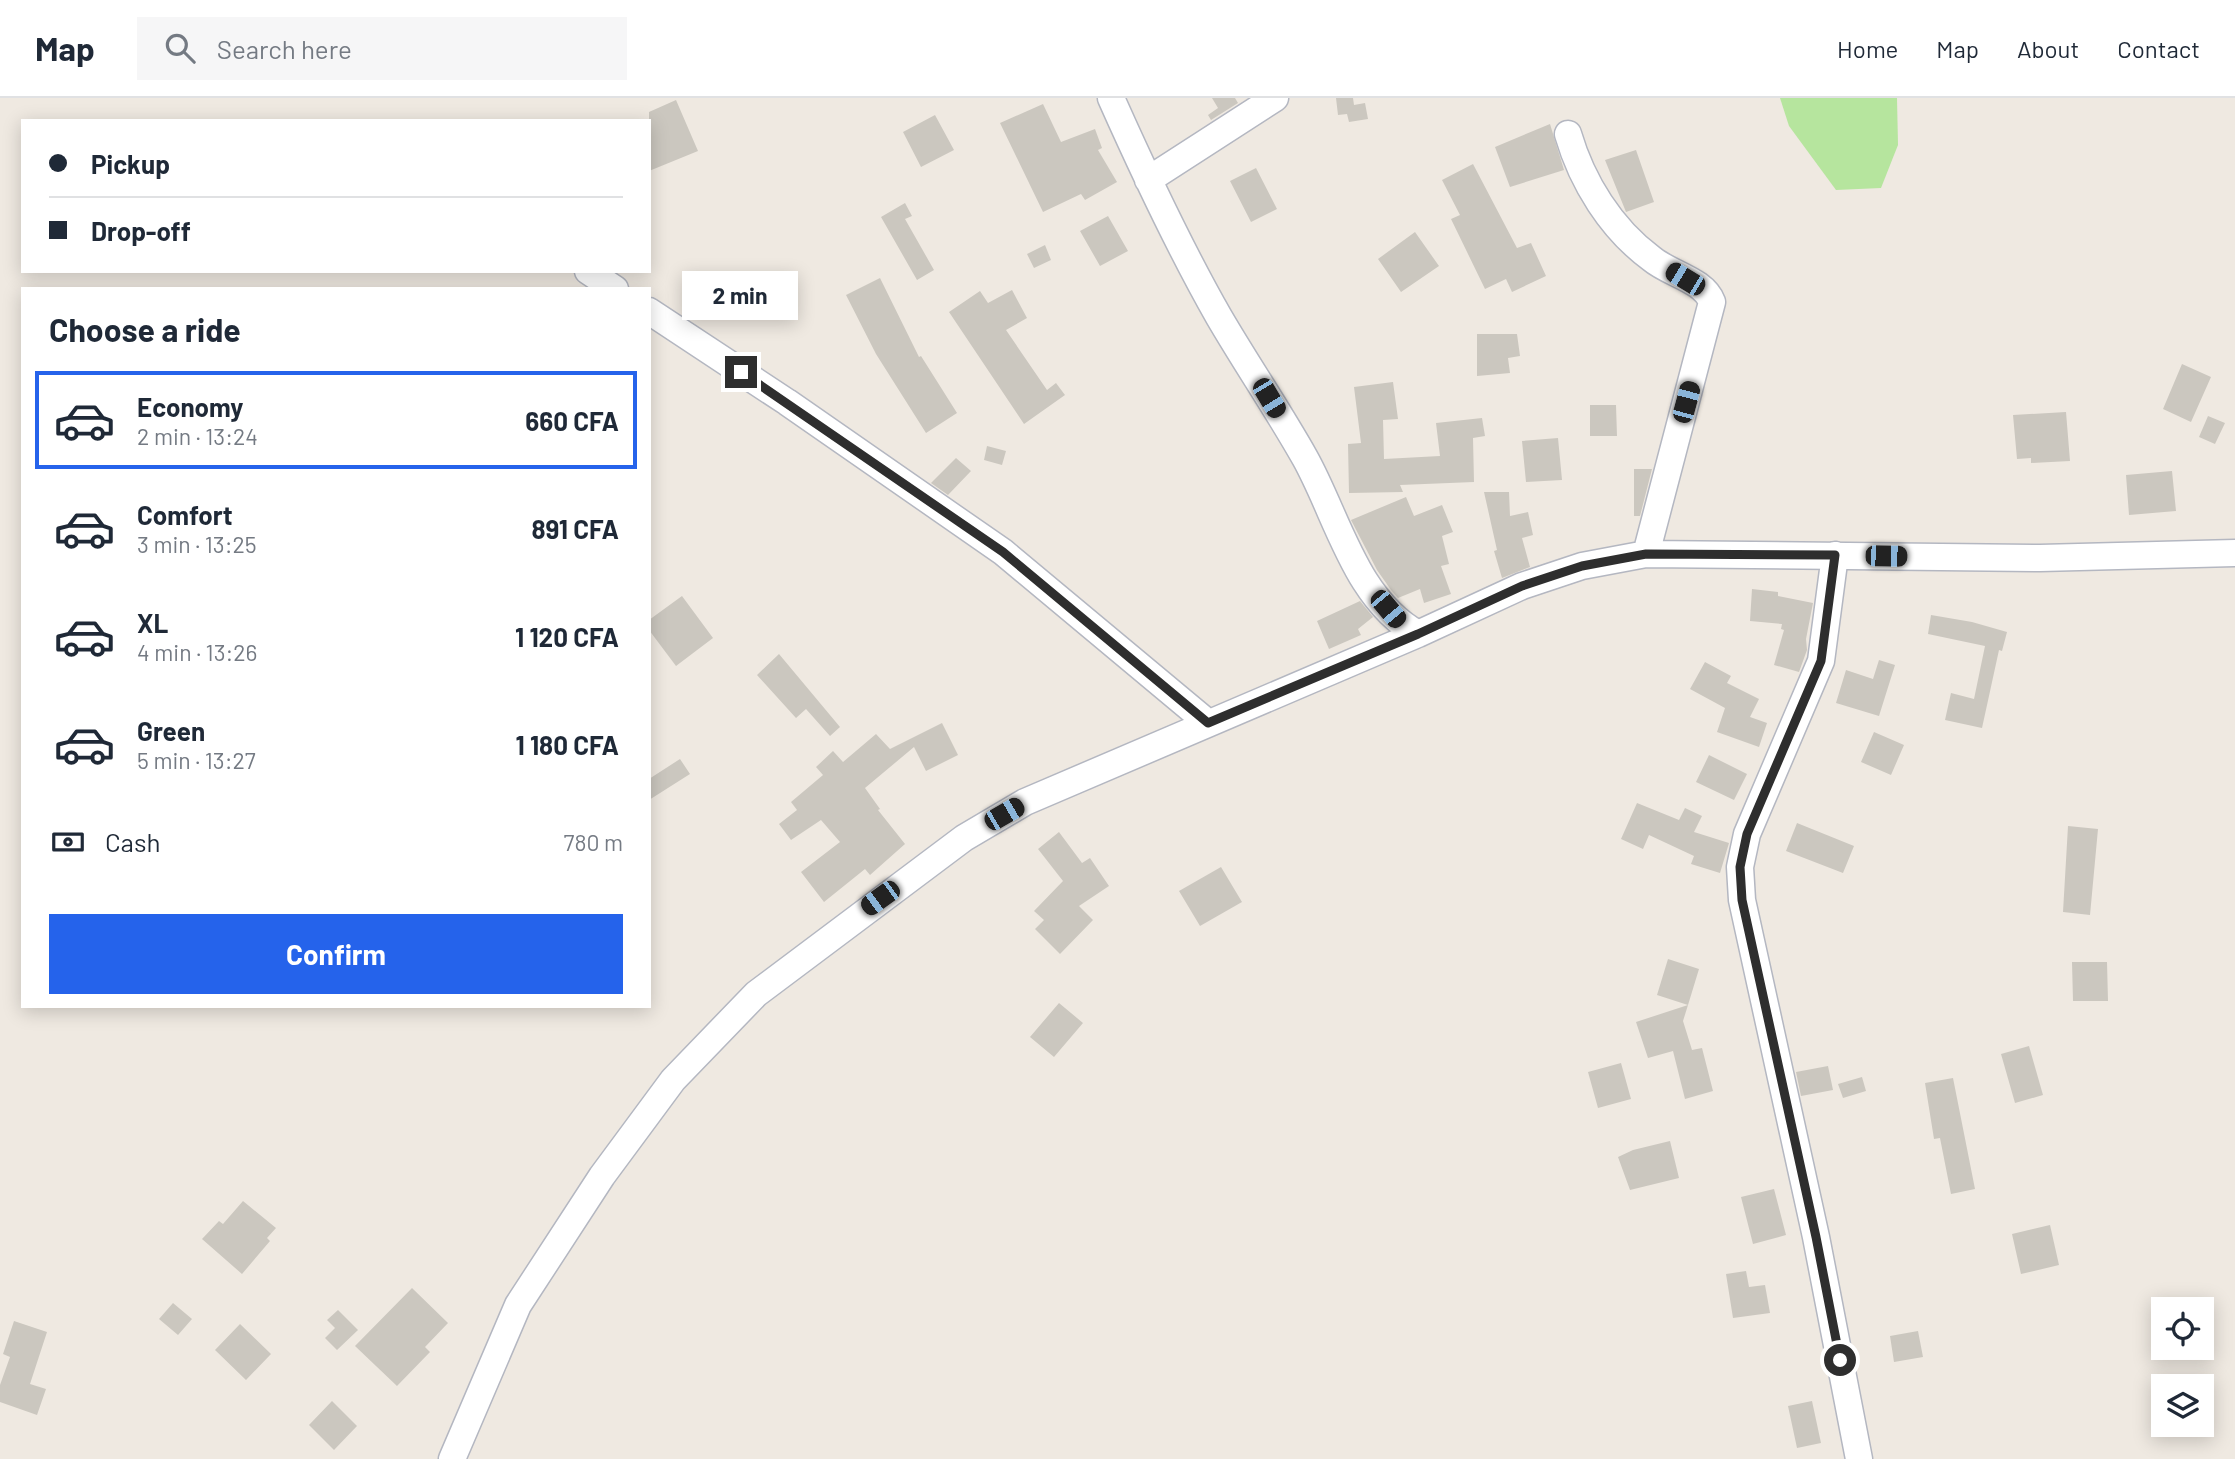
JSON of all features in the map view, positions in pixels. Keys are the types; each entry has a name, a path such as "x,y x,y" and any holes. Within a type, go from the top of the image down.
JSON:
{"street":[{"path":"1111,98 1147,180 1219,316 1306,460 1348,553 1374,593 1401,625 1418,634"},
{"path":"1147,180 1275,98"},
{"path":"1568,134 1576,163 1593,194 1621,229 1651,259 1708,291 1712,302 1646,554"},
{"path":"591,273 612,287"},
{"path":"651,312 788,402 1003,552 1208,723"},
{"path":"452,1459 518,1305 594,1188 673,1080 756,994 964,838 1025,803 1418,634 1522,586 1582,566 1646,554 2040,558 2235,552"},
{"path":"1835,555 1821,661 1747,834 1740,867 1742,900 1813,1224 1859,1459"}],"green space":[{"path":"1780,98 1897,98 1898,145 1881,188 1836,190 1789,126"}],"building":[{"path":"1212,98 1235,98 1238,103 1211,120 1208,115 1218,108"},
{"path":"1336,98 1353,98 1354,105 1365,103 1368,119 1349,122 1347,114 1338,115"},
{"path":"676,100 698,151 651,170 649,112"},
{"path":"1043,104 1061,142 1095,129 1102,148 1098,150 1117,182 1085,200 1081,194 1043,212 1000,123"},
{"path":"935,115 954,150 921,167 903,132"},
{"path":"1550,124 1564,170 1510,187 1495,147"},
{"path":"1636,150 1654,202 1626,212 1605,160"},
{"path":"1473,164 1517,248 1531,243 1546,276 1512,292 1506,279 1485,289 1451,219 1460,215 1442,180"},
{"path":"1256,168 1277,209 1251,222 1230,181"},
{"path":"905,203 912,216 905,219 934,270 917,280 881,217"},
{"path":"1108,216 1128,251 1100,266 1080,231"},
{"path":"1415,232 1439,266 1401,292 1378,259"},
{"path":"1045,245 1051,260 1034,268 1027,254"},
{"path":"880,278 919,357 921,356 957,413 926,433 876,354 846,295"},
{"path":"1012,290 1027,318 1006,330 1047,390 1056,383 1065,395 1024,424 949,312 980,291 988,303"},
{"path":"1477,334 1517,334 1520,356 1508,358 1510,373 1477,376"},
{"path":"2182,364 2211,377 2191,422 2163,409"},
{"path":"1393,382 1398,419 1383,420 1384,459 1440,456 1436,423 1482,418 1485,436 1473,438 1474,482 1400,485 1403,492 1349,493 1348,444 1361,443 1354,387"},
{"path":"1590,405 1616,405 1617,436 1590,436"},
{"path":"2066,412 2070,461 2031,463 2031,458 2017,459 2013,415"},
{"path":"2208,416 2225,423 2215,444 2199,437"},
{"path":"1558,438 1562,480 1526,482 1522,441"},
{"path":"987,446 1006,451 1002,465 984,460"},
{"path":"956,458 971,471 948,495 931,483"},
{"path":"1634,469 1652,469 1640,516 1634,516"},
{"path":"2172,471 2176,511 2129,515 2126,475"},
{"path":"1484,492 1509,492 1510,516 1528,512 1533,535 1522,538 1530,567 1502,578 1494,551 1497,550"},
{"path":"1406,497 1414,516 1442,505 1453,532 1442,536 1449,564 1441,566 1451,594 1424,603 1420,589 1398,598 1377,570 1351,520"},
{"path":"1752,589 1778,592 1778,596 1813,603 1806,639 1807,650 1799,672 1774,665 1784,630 1781,629 1782,624 1750,621"},
{"path":"682,596 713,638 676,666 651,633 651,619"},
{"path":"1360,601 1373,617 1358,629 1361,635 1329,649 1317,621"},
{"path":"1931,615 1972,622 2007,632 2002,651 1999,650 1982,728 1945,720 1951,693 1974,699 1985,646 1928,634"},
{"path":"779,654 840,727 830,736 806,709 796,718 757,675"},
{"path":"1879,660 1895,665 1879,716 1836,703 1846,670 1873,679"},
{"path":"1705,662 1731,676 1727,683 1759,699 1750,717 1767,723 1759,747 1717,732 1725,708 1690,689"},
{"path":"942,723 958,755 926,771 914,747 865,788 880,809 878,810 905,844 870,875 865,869 824,902 801,872 840,842 821,820 791,840 779,824 797,810 791,802 823,775 816,767 833,751 843,762 876,734 890,749"},
{"path":"1874,732 1904,745 1891,775 1861,762"},
{"path":"1709,755 1747,774 1734,800 1696,782"},
{"path":"680,759 690,774 651,799 651,778"},
{"path":"1637,803 1679,820 1685,808 1702,816 1694,832 1729,843 1720,873 1691,864 1694,856 1649,835 1643,849 1621,839"},
{"path":"1797,823 1854,846 1843,873 1786,851"},
{"path":"2068,826 2098,829 2090,915 2063,912"},
{"path":"1059,832 1082,863 1090,858 1109,886 1079,906 1093,920 1060,954 1035,929 1044,920 1034,911 1063,881 1038,849"},
{"path":"1221,867 1242,902 1200,926 1179,891"},
{"path":"1668,959 1699,969 1688,1005 1657,995"},
{"path":"2072,962 2107,962 2108,1001 2073,1001"},
{"path":"1059,1003 1083,1023 1054,1057 1030,1037"},
{"path":"1688,1005 1683,1021 1692,1050 1702,1048 1713,1091 1685,1099 1673,1051 1648,1058 1636,1022"},
{"path":"2029,1046 2043,1095 2015,1103 2001,1054"},
{"path":"1621,1063 1631,1099 1598,1108 1588,1072"},
{"path":"1828,1066 1833,1090 1801,1096 1796,1072"},
{"path":"1862,1077 1866,1091 1843,1098 1838,1084"},
{"path":"1953,1078 1975,1189 1951,1194 1940,1138 1934,1139 1925,1083"},
{"path":"1670,1141 1679,1178 1630,1190 1618,1157 1633,1150"},
{"path":"1774,1189 1786,1235 1753,1244 1741,1197"},
{"path":"243,1201 276,1228 267,1238 270,1241 242,1274 202,1239 219,1221 223,1224"},
{"path":"2050,1225 2059,1265 2021,1274 2012,1234"},
{"path":"1746,1271 1749,1287 1765,1285 1770,1313 1733,1318 1726,1274"},
{"path":"412,1288 448,1323 425,1347 430,1352 397,1386 355,1346"},
{"path":"173,1303 192,1319 178,1335 159,1319"},
{"path":"338,1310 358,1330 337,1350 325,1338 335,1328 327,1320"},
{"path":"14,1321 47,1332 30,1384 46,1389 37,1415 0,1402 0,1385 10,1357 3,1354"},
{"path":"240,1324 271,1354 246,1380 215,1350"},
{"path":"1918,1331 1923,1357 1894,1362 1890,1336"},
{"path":"332,1401 357,1426 334,1450 309,1425"},
{"path":"1812,1401 1821,1443 1797,1448 1788,1406"}],"route":[{"path":"741,372 1003,552 1208,723 1418,634 1522,586 1582,566 1646,554 1835,555 1821,661 1747,834 1740,867 1742,900 1816,1237 1840,1360"}]}
